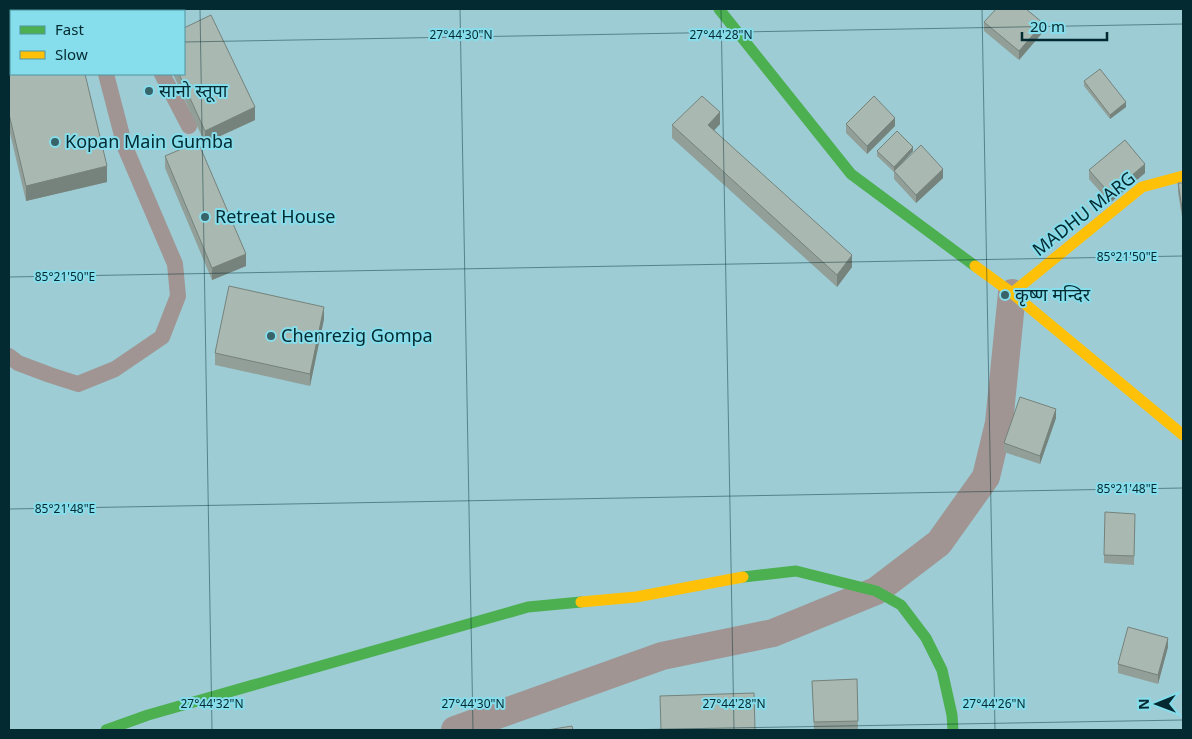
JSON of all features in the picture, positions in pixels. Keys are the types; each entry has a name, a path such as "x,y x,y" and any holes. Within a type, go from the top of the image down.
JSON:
{"street":[{"path":"719,9 851,174 1012,293 1183,435"},
{"name":"MADHU MARG","path":"1012,293 1142,187 1183,176"},
{"path":"455,730 662,656 774,633 876,591 938,543 986,477 999,423 1012,293"},
{"path":"106,730 148,715 528,607 636,597 752,574 796,571 876,591 901,605 926,638 942,670 952,715 953,730"}],"lane":[{"path":"9,356 18,363 50,376 78,384 116,369 162,337 178,296 175,264 125,146 106,75"},
{"path":"163,75 189,126"}],"building":[{"path":"996,9 1026,9 1043,23 1019,51 984,22"},
{"path":"211,15 255,107 205,131 179,75 185,75 185,28"},
{"name":"Kopan Main Gumba","path":"9,58 10,75 85,75 107,166 26,186 9,114"},
{"path":"1100,69 1126,102 1110,115 1084,81"},
{"path":"702,96 720,112 708,125 852,255 837,275 672,125"},
{"path":"874,96 895,118 867,146 846,124"},
{"path":"897,131 913,147 894,167 877,151"},
{"path":"1125,140 1145,164 1110,194 1089,170"},
{"name":"Retreat House","path":"198,142 246,254 212,268 165,156"},
{"path":"921,145 943,169 916,195 894,171"},
{"path":"1178,183 1183,183 1183,215"},
{"name":"Chenrezig Gompa","path":"229,286 324,307 310,374 215,353"},
{"path":"1020,397 1056,409 1040,456 1004,443"},
{"path":"1105,512 1135,514 1134,556 1104,555"},
{"path":"1128,627 1168,638 1158,675 1118,664"},
{"path":"857,679 858,721 814,722 812,681"},
{"path":"754,693 755,730 661,730 660,696"},
{"path":"572,726 573,730 547,730"}],"traffic: fast":[{"path":"719,9 851,174 975,266"},
{"path":"743,577 796,571 876,591 901,605 926,638 942,670 952,715 953,730"},
{"path":"106,730 148,715 528,607 581,602"}],"traffic: slow":[{"path":"1012,293 1142,187 1183,176"},
{"path":"975,266 1012,293 1183,435"},
{"path":"581,602 636,597 743,577"}],"place":[{"name":"सानो स्तूपा","path":"149,91"},
{"name":"Kopan Main Gumba","path":"55,142"},
{"name":"Retreat House","path":"205,217"},
{"name":"कृष्ण मन्दिर","path":"1005,295"},
{"name":"Chenrezig Gompa","path":"271,336"}]}
